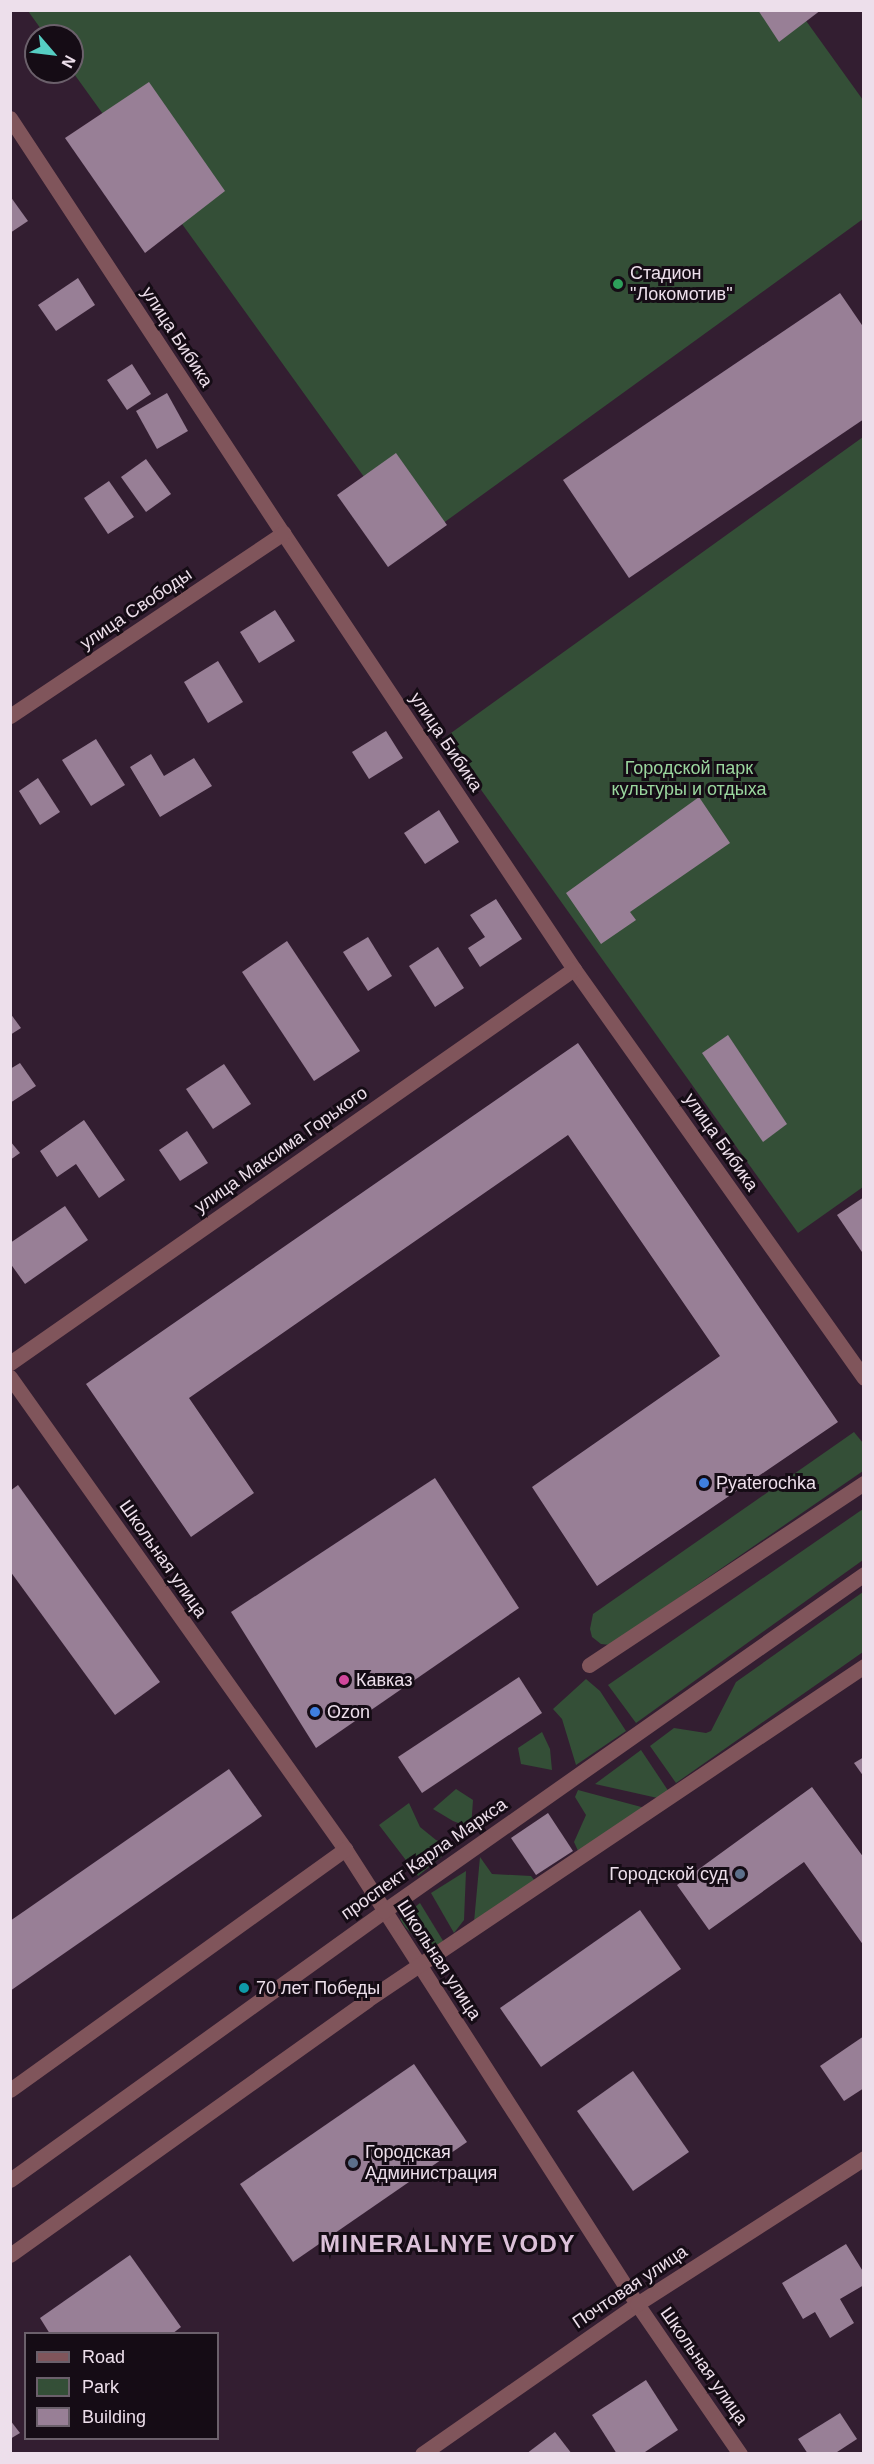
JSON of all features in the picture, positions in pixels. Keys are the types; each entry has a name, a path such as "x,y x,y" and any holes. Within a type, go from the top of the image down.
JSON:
{"street":[{"name":"улица Бибика","path":"10,118 283,534 574,969 864,1378"},
{"name":"улица Свободы","path":"10,716 283,534"},
{"name":"улица Максима Горького","path":"10,1363 574,969"},
{"name":"Школьная улица","path":"10,1377 345,1849 637,2304 740,2454"},
{"path":"589,1665 864,1483"},
{"name":"проспект Карла Маркса","path":"10,2181 384,1911 864,1574"},
{"path":"10,2255 419,1966 864,1666"},
{"path":"10,2090 345,1849"},
{"name":"Почтовая улица","path":"423,2454 637,2304 864,2158"}],"green space":[{"name":"Стадион \"Локомотив\"","path":"28,11 799,11 863,100 863,219 413,545 81,84 84,84 84,24 37,24"},
{"name":"Городской парк культуры и отдыха","path":"863,437 863,1187 798,1233 444,738"},
{"path":"854,1432 863,1443 863,1471 610,1645 601,1644 592,1637 590,1629 593,1614"},
{"path":"863,1509 863,1560 636,1723 608,1685"},
{"path":"863,1592 863,1652 676,1783 650,1746 674,1728 706,1733 711,1731 736,1682"},
{"path":"586,1679 600,1691 626,1731 576,1765 562,1719 553,1709"},
{"path":"542,1732 550,1749 552,1770 521,1764 518,1748"},
{"path":"641,1750 669,1792 662,1799 595,1784"},
{"path":"456,1789 473,1800 471,1828 433,1809"},
{"path":"578,1790 645,1808 579,1853 574,1842 586,1815 575,1797"},
{"path":"409,1803 420,1827 436,1840 454,1847 418,1876 379,1825"},
{"path":"480,1857 492,1874 531,1876 535,1881 474,1922"},
{"path":"466,1871 464,1920 454,1933 431,1893"},
{"path":"420,1903 445,1944 432,1946 417,1939 400,1919"}],"building":[{"path":"758,10 821,10 779,42"},
{"path":"149,82 225,191 145,253 65,138"},
{"path":"10,196 28,221 10,233"},
{"path":"78,278 95,305 56,331 38,305"},
{"path":"840,293 864,328 864,419 629,578 563,480"},
{"path":"132,364 151,394 127,410 107,380"},
{"path":"167,393 188,431 157,449 136,411"},
{"path":"396,453 447,525 388,567 337,495"},
{"path":"146,459 171,494 146,512 121,477"},
{"path":"109,481 134,517 108,534 84,498"},
{"path":"275,610 295,641 259,663 240,632"},
{"path":"218,661 243,702 208,723 184,682"},
{"path":"386,731 403,758 369,779 352,752"},
{"path":"96,739 125,785 91,806 62,760"},
{"path":"151,754 164,776 194,758 212,786 160,817 130,767"},
{"path":"38,778 60,812 40,825 19,791"},
{"path":"699,797 730,843 630,912 636,920 601,944 566,893"},
{"path":"439,810 459,842 425,864 404,833"},
{"path":"496,899 522,939 480,967 468,948 485,937 470,915"},
{"path":"368,937 392,976 368,991 343,952"},
{"path":"287,941 360,1051 314,1081 242,972"},
{"path":"438,947 464,988 435,1007 409,966"},
{"path":"10,1013 21,1028 10,1035"},
{"path":"728,1035 787,1124 763,1142 702,1053"},
{"path":"578,1043 838,1422 597,1586 532,1487 720,1356 568,1135 189,1398 254,1493 191,1537 86,1384"},
{"path":"20,1063 36,1086 10,1103 10,1069"},
{"path":"224,1064 251,1104 213,1129 186,1089"},
{"path":"84,1120 125,1180 99,1198 76,1164 57,1177 40,1151"},
{"path":"187,1131 208,1163 180,1181 159,1150"},
{"path":"10,1141 20,1153 10,1160"},
{"path":"864,1197 864,1255 837,1215"},
{"path":"65,1206 88,1240 25,1284 10,1263 10,1243"},
{"name":"Кавказ","path":"435,1478 519,1608 316,1748 231,1612"},
{"path":"18,1485 160,1682 115,1715 10,1571 10,1491"},
{"path":"519,1677 542,1713 422,1793 398,1757"},
{"path":"864,1757 864,1777 854,1763"},
{"path":"229,1769 262,1816 10,1991 10,1921"},
{"name":"Городской суд","path":"812,1787 864,1858 864,1946 804,1862 709,1930 677,1885"},
{"path":"548,1813 573,1851 536,1875 511,1838"},
{"path":"640,1910 681,1969 541,2067 500,2008"},
{"path":"864,2036 864,2088 844,2101 820,2066"},
{"name":"Городская Администрация","path":"414,2064 467,2142 293,2262 240,2184"},
{"path":"633,2071 689,2152 633,2191 577,2111"},
{"path":"846,2244 864,2273 864,2285 840,2299 854,2323 830,2338 815,2312 803,2319 782,2283"},
{"path":"130,2255 181,2327 175,2332 49,2332 40,2318"},
{"path":"646,2380 678,2430 642,2454 617,2454 592,2415"},
{"path":"840,2413 857,2439 834,2454 808,2454 798,2439"},
{"path":"10,2420 20,2433 10,2439"},
{"path":"555,2432 572,2454 526,2454"}],"place":[{"name":"Стадион \"Локомотив\"","path":"618,284"},
{"name":"Pyaterochka","path":"704,1483"},
{"name":"Кавказ","path":"344,1680"},
{"name":"Ozon","path":"315,1712"},
{"name":"Городской суд","path":"740,1874"},
{"name":"70 лет Победы","path":"244,1988"},
{"name":"Городская Администрация","path":"353,2163"}],"district":[{"name":"MINERALNYE VODY","path":"448,2244"}]}
